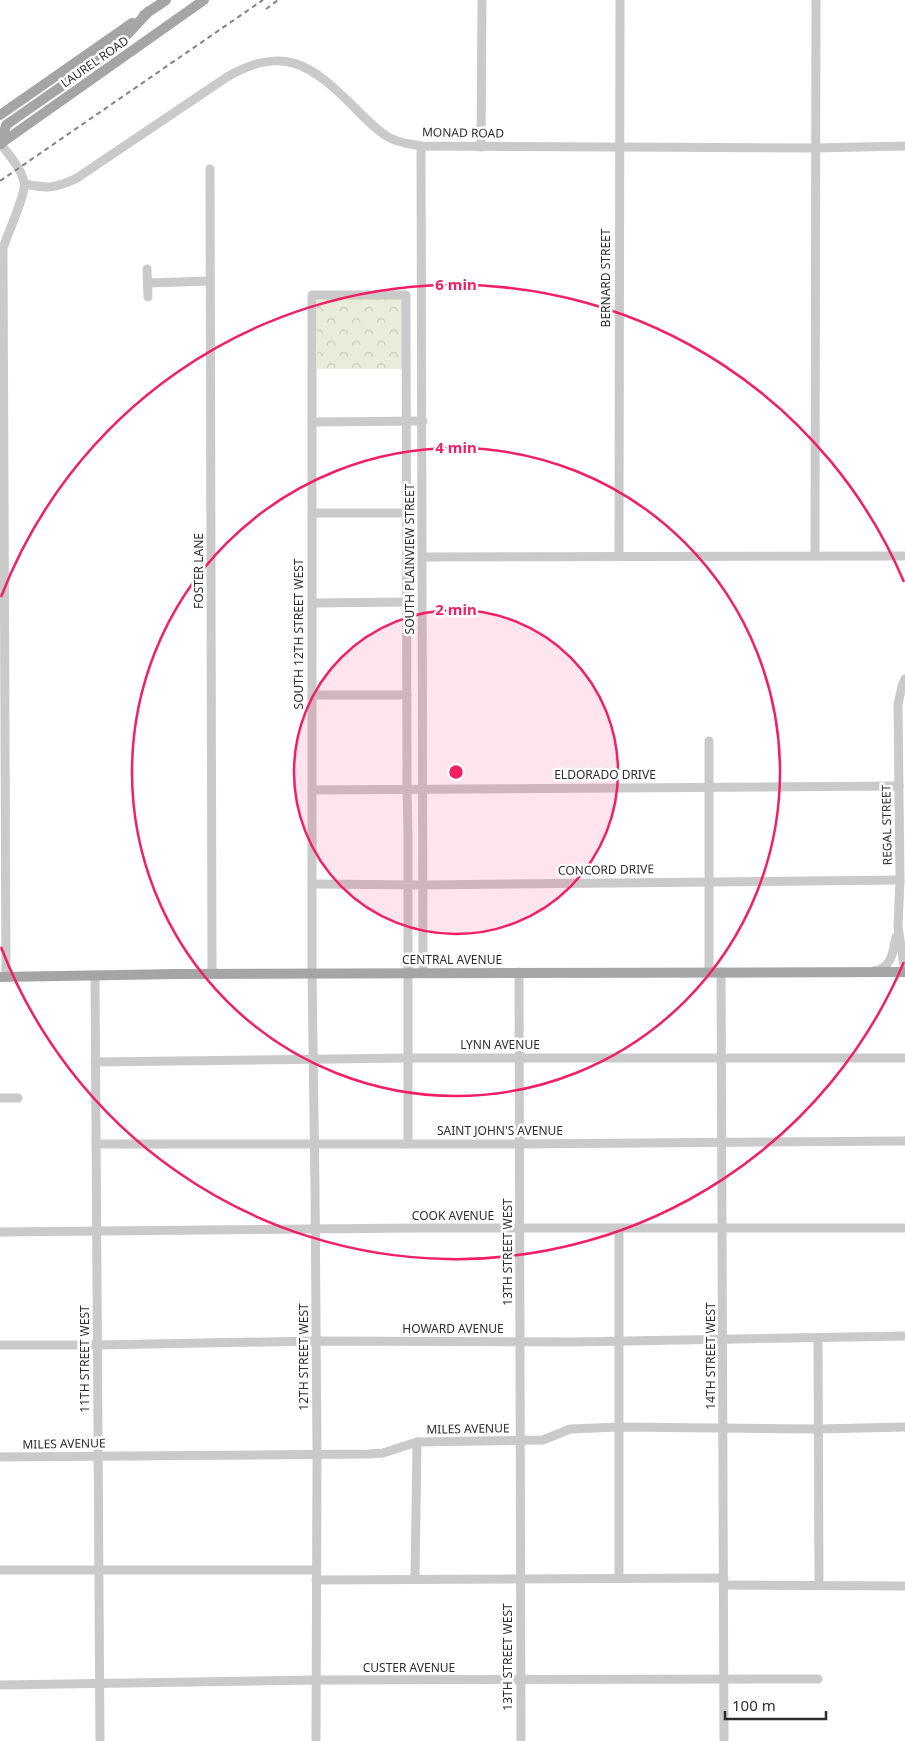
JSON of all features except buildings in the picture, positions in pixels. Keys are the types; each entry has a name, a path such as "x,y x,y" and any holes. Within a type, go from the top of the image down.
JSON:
{"main road":[{"name":"LAUREL ROAD","path":"0,115 166,0"},
{"name":"LAUREL ROAD","path":"0,144 204,0"},
{"path":"0,144 6,125 112,51 150,11"},
{"name":"CENTRAL AVENUE","path":"3,977 407,972 905,971"}],"street":[{"path":"481,147 482,0"},
{"name":"BERNARD STREET","path":"619,556 620,0"},
{"path":"815,556 816,0"},
{"name":"MONAD ROAD","path":"25,184 52,188 64,185 78,178 227,77 245,66 262,61 294,63 311,70 337,90 376,129 391,139 421,146 816,148 905,146"},
{"path":"0,144 16,164 25,184 22,200 10,226 3,248 3,977"},
{"name":"SOUTH PLAINVIEW STREET","path":"421,146 424,421 423,972"},
{"name":"FOSTER LANE","path":"210,169 212,974"},
{"path":"147,269 148,297"},
{"path":"148,283 210,281"},
{"name":"SOUTH 12TH STREET WEST","path":"312,973 312,295 406,295"},
{"name":"SOUTH PLAINVIEW STREET","path":"406,295 408,1143"},
{"path":"312,422 424,421"},
{"path":"312,512 406,512"},
{"path":"423,557 905,556"},
{"path":"312,603 406,602"},
{"name":"REGAL STREET","path":"905,679 898,704 900,880 898,927 905,971"},
{"path":"312,695 407,695"},
{"path":"709,741 709,972"},
{"name":"ELDORADO DRIVE","path":"312,790 899,786"},
{"name":"CONCORD DRIVE","path":"312,884 423,885 900,880"},
{"path":"871,972 884,968 889,963 893,955 898,927"},
{"name":"13TH STREET WEST","path":"519,972 521,1741"},
{"name":"14TH STREET WEST","path":"721,972 724,1741"},
{"name":"12TH STREET WEST","path":"312,973 317,1454 316,1741"},
{"name":"11TH STREET WEST","path":"95,976 100,1741"},
{"name":"LYNN AVENUE","path":"95,1062 408,1058 905,1058"},
{"path":"0,1098 18,1098"},
{"name":"SAINT JOHN'S AVENUE","path":"96,1144 520,1144 905,1141"},
{"path":"618,1228 619,1578"},
{"name":"COOK AVENUE","path":"0,1232 905,1228"},
{"name":"HOWARD AVENUE","path":"0,1344 97,1345 316,1341 521,1342 818,1339 905,1336"},
{"path":"818,1339 819,1585"},
{"name":"MILES AVENUE","path":"0,1457 384,1453 417,1442 543,1440 570,1429 618,1427 905,1427"},
{"path":"415,1579 417,1442"},
{"path":"0,1570 316,1570"},
{"path":"316,1580 619,1578 905,1586"},
{"name":"CUSTER AVENUE","path":"0,1685 316,1680 724,1680 818,1678"}],"green space":[{"path":"317,297 402,297 402,369 317,369"}],"railway":[{"path":"0,181 263,0"},
{"path":"266,9 278,0"}]}
